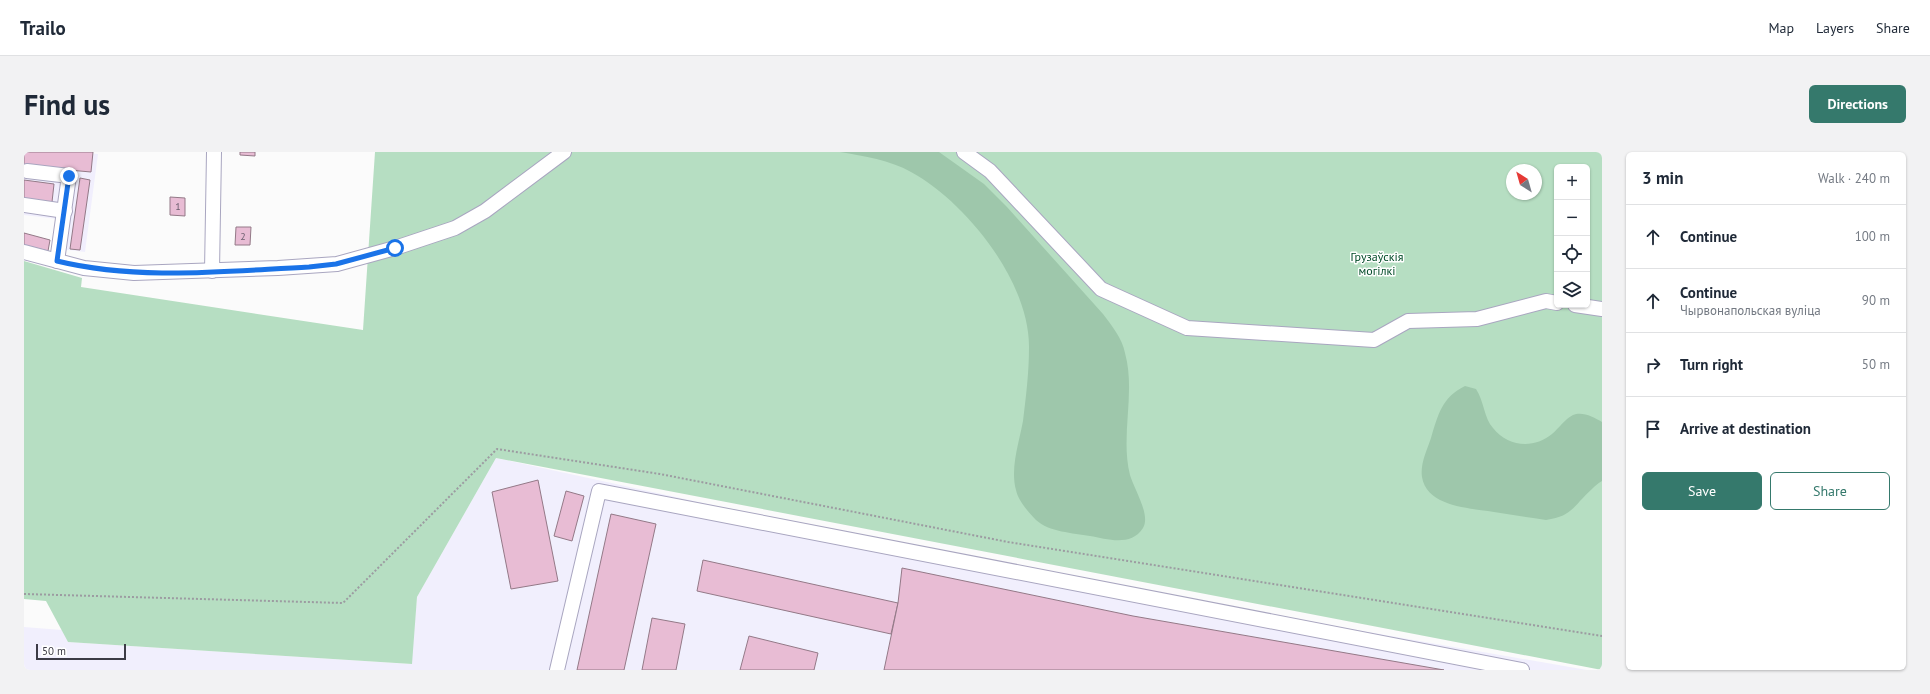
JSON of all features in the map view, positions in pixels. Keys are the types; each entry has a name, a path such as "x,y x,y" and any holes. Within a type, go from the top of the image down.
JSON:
{"street":[{"path":"212,271 214,152"},
{"path":"24,252 84,268 134,273 212,271 336,264 455,228 485,211 564,152"},
{"path":"964,152 990,171 1101,289 1187,328 1374,340 1408,321 1477,318 1546,301 1554,302"},
{"path":"27,171 69,176 57,261"},
{"path":"24,205 65,211"},
{"path":"1590,307 1602,309"},
{"path":"557,670 599,491 1522,670"}],"path":[{"path":"24,594 343,603 497,449 660,474 1008,542 1602,636"}],"shaded area":[{"path":"24,152 78,152 98,154 85,252 53,248 57,219 24,215"},
{"path":"496,458 717,506 1316,623 1587,670 24,670 24,627 62,630 68,642 411,664 417,597"}],"green space":[{"name":"Грузаўскія могілкі","path":"375,152 1602,152 1602,670 496,458 417,597 412,664 68,642 46,601 24,599 24,261 82,278 81,287 363,330"},
{"path":"840,152 939,152 984,184 1007,207 1103,314 1122,342 1128,368 1129,399 1127,460 1130,475 1145,516 1145,523 1138,534 1125,540 1111,540 1054,530 1041,524 1027,510 1017,494 1014,482 1014,473 1023,421 1028,375 1029,348 1026,323 1019,297 1007,271 991,246 973,223 932,185 911,172 894,164"},
{"path":"1465,386 1476,389 1493,428 1506,439 1521,444 1529,444 1545,439 1573,415 1588,415 1602,422 1602,481 1567,513 1562,516 1546,520 1462,507 1441,500 1432,495 1426,487 1422,477 1424,457 1439,414 1446,401 1457,390"}],"building":[{"path":"24,152 93,152 91,172 24,166"},
{"path":"240,152 255,152 255,156 240,155"},
{"path":"80,178 90,180 80,250 70,249"},
{"path":"24,180 54,184 52,202 24,199"},
{"path":"170,197 185,198 185,216 170,215"},
{"path":"236,227 251,227 250,245 235,245"},
{"path":"24,233 50,240 48,251 24,245"},
{"path":"538,480 558,581 511,589 492,492"},
{"path":"566,491 584,496 572,541 554,536"},
{"path":"611,514 656,524 624,670 577,670"},
{"path":"703,560 898,603 891,634 697,591"},
{"path":"902,568 1133,616 1444,670 884,670 898,603"},
{"path":"652,618 685,624 676,670 642,670"},
{"path":"749,636 818,653 814,670 740,670"}],"route":[{"path":"69,176 57,261 84,268 134,273 309,267 336,264 395,248"}]}
